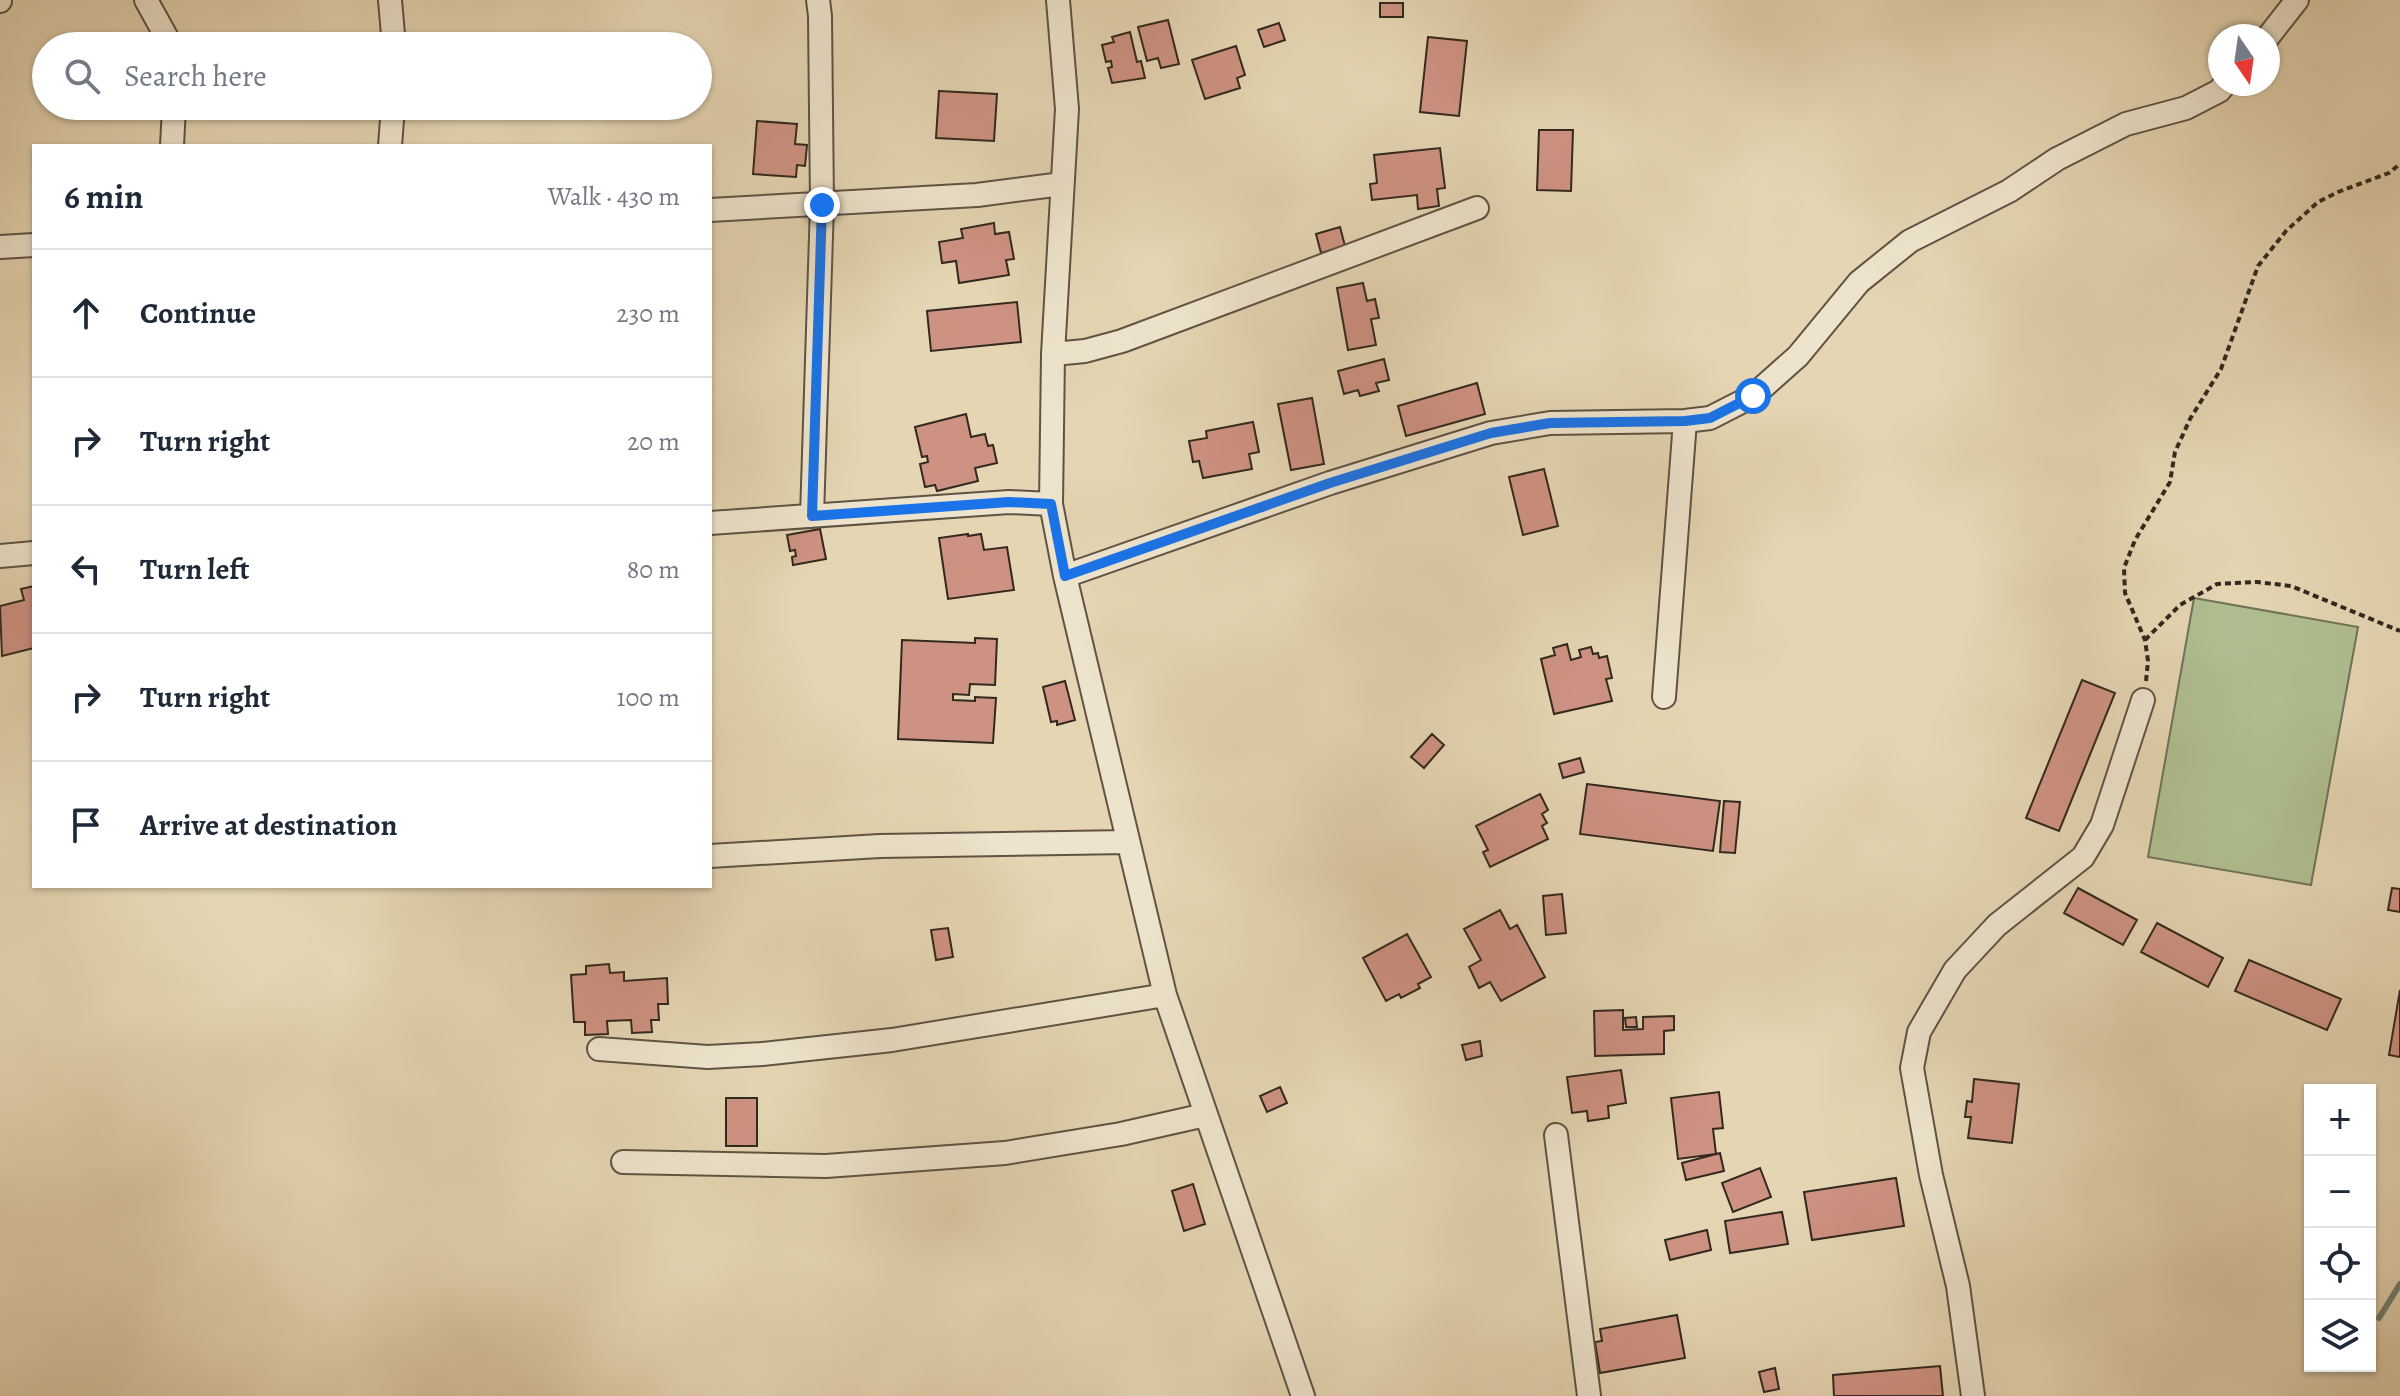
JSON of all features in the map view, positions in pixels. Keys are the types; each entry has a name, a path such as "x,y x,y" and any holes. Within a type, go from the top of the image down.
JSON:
{"street":[{"path":"146,0 164,32"},
{"path":"390,0 393,32"},
{"path":"812,516 822,205 818,0"},
{"path":"1058,0 1067,109 1053,354 1051,504 1065,576 1165,995 1303,1396"},
{"path":"2278,24 2297,0"},
{"path":"1065,576 1330,483 1491,433 1550,423 1710,418 1753,396 1798,356 1859,282 1910,241 2009,191 2057,159 2126,124 2186,108 2209,96"},
{"path":"172,144 173,120"},
{"path":"390,144 392,120"},
{"path":"712,210 977,195 1062,184"},
{"path":"1053,354 1085,351 1122,341 1477,208"},
{"path":"0,247 32,245"},
{"path":"1664,697 1685,421"},
{"path":"712,523 1009,502 1051,504"},
{"path":"0,556 32,553"},
{"path":"1973,1396 1958,1286 1931,1175 1912,1068 1919,1032 1955,970 1997,925 2083,857 2102,825 2143,700"},
{"path":"712,856 880,846 1128,842"},
{"path":"599,1049 708,1057 762,1054 892,1040 1165,995"},
{"path":"623,1162 826,1166 1005,1153 1121,1134 1205,1115"},
{"path":"1556,1135 1589,1396"}],"path":[{"path":"2143,700 2148,661 2145,640 2125,593 2124,568 2135,540 2170,482 2175,452 2190,419 2221,369 2258,266 2286,231 2318,202 2389,173 2400,164"},
{"path":"2145,640 2180,605 2192,598 2217,584 2244,583 2291,586 2400,631"}],"green space":[{"path":"2194,598 2358,627 2311,885 2148,857"}],"building":[{"path":"1380,3 1403,3 1403,17 1380,17"},
{"path":"1168,20 1179,64 1161,68 1158,58 1147,61 1138,27"},
{"path":"1279,23 1285,40 1264,47 1258,30"},
{"path":"1130,32 1137,62 1141,61 1145,78 1112,83 1108,68 1112,67 1111,61 1106,62 1102,45 1114,42 1112,37"},
{"path":"1428,37 1467,41 1459,116 1420,112"},
{"path":"1236,46 1245,75 1237,78 1240,88 1205,99 1192,60"},
{"path":"939,91 997,94 994,141 936,138"},
{"path":"757,121 797,124 795,144 807,145 805,166 797,165 796,177 753,174"},
{"path":"1539,130 1573,130 1571,191 1537,190"},
{"path":"1440,148 1445,188 1437,189 1439,206 1418,209 1417,195 1372,200 1370,184 1377,183 1374,155"},
{"path":"994,223 995,234 1009,232 1014,259 1006,260 1009,275 959,283 956,261 942,263 939,242 963,238 961,229"},
{"path":"1340,227 1345,246 1321,253 1316,234"},
{"path":"1363,283 1367,301 1375,299 1379,318 1371,319 1376,345 1348,350 1337,288"},
{"path":"1017,302 1021,342 931,351 927,311"},
{"path":"1384,359 1389,380 1376,383 1379,391 1360,396 1358,390 1344,394 1338,371"},
{"path":"1477,383 1485,414 1406,436 1398,406"},
{"path":"1312,398 1324,464 1291,470 1278,404"},
{"path":"966,414 971,437 985,434 988,446 993,445 997,463 975,468 978,481 937,491 935,485 925,487 920,464 928,462 927,456 922,457 915,427"},
{"path":"1253,422 1259,452 1249,454 1252,469 1203,478 1199,461 1193,462 1189,441 1207,438 1206,431"},
{"path":"1544,469 1558,526 1523,535 1509,477"},
{"path":"820,529 826,559 793,565 795,550 790,551 787,535"},
{"path":"981,534 984,550 1007,547 1014,590 948,599 939,538"},
{"path":"32,586 32,648 2,656 0,606 24,600 21,589"},
{"path":"975,638 997,639 995,685 970,684 969,695 953,694 953,700 996,698 993,743 898,739 902,640 975,643"},
{"path":"1567,644 1571,660 1581,657 1579,650 1591,647 1593,654 1598,653 1599,658 1607,656 1612,678 1606,679 1612,701 1554,714 1541,659 1555,655 1553,648"},
{"path":"2082,680 2115,693 2059,831 2026,818"},
{"path":"1065,681 1075,720 1057,725 1057,721 1051,722 1043,687"},
{"path":"1432,734 1444,745 1424,768 1411,757"},
{"path":"1580,758 1584,772 1563,778 1559,764"},
{"path":"1587,784 1720,801 1713,851 1580,834"},
{"path":"1540,794 1548,810 1542,814 1547,823 1542,826 1548,839 1490,867 1483,852 1488,850 1476,826"},
{"path":"1724,801 1740,802 1735,853 1720,852"},
{"path":"2078,888 2137,920 2123,945 2064,913"},
{"path":"2392,888 2400,889 2400,912 2388,910"},
{"path":"1562,894 1566,933 1546,935 1543,896"},
{"path":"1500,910 1510,929 1517,925 1545,977 1501,1001 1490,982 1479,988 1469,967 1481,960 1464,929"},
{"path":"2157,923 2223,958 2208,987 2141,952"},
{"path":"948,928 953,957 936,960 931,930"},
{"path":"1407,934 1431,977 1418,984 1420,988 1401,998 1399,994 1386,1001 1363,958"},
{"path":"2249,960 2341,999 2327,1030 2235,991"},
{"path":"609,964 610,973 624,972 624,981 667,978 668,1004 658,1004 659,1020 651,1020 652,1032 632,1033 631,1020 607,1021 608,1034 585,1035 585,1022 574,1022 571,975 586,974 586,966"},
{"path":"2400,990 2400,1057 2389,1055"},
{"path":"1623,1010 1623,1030 1643,1029 1643,1017 1674,1016 1674,1030 1664,1031 1664,1054 1595,1056 1594,1011"},
{"path":"1636,1017 1637,1027 1626,1027 1625,1018"},
{"path":"1480,1041 1482,1056 1466,1060 1462,1045"},
{"path":"1621,1070 1626,1103 1608,1106 1609,1118 1588,1121 1587,1111 1572,1113 1567,1077"},
{"path":"1974,1079 2019,1084 2012,1143 1968,1138 1971,1117 1965,1117 1967,1101 1972,1102"},
{"path":"1280,1087 1287,1103 1267,1112 1260,1096"},
{"path":"1719,1092 1723,1128 1713,1129 1716,1154 1678,1159 1671,1098"},
{"path":"726,1098 757,1098 757,1146 726,1146"},
{"path":"1720,1153 1724,1171 1686,1180 1682,1163"},
{"path":"1760,1168 1771,1197 1733,1212 1722,1183"},
{"path":"1896,1178 1904,1226 1812,1240 1804,1192"},
{"path":"1193,1184 1205,1224 1184,1231 1172,1191"},
{"path":"1782,1212 1788,1244 1730,1253 1725,1221"},
{"path":"1707,1230 1711,1250 1670,1260 1665,1240"},
{"path":"1677,1315 1685,1358 1600,1373 1595,1342 1602,1341 1600,1329"},
{"path":"1940,1366 1943,1396 1834,1396 1833,1375"},
{"path":"1775,1368 1779,1389 1764,1392 1759,1372"}],"waterway":[{"path":"2379,1318 2400,1284"}],"route":[{"path":"822,205 812,516 1009,502 1051,504 1065,576 1330,483 1491,433 1550,423 1710,418 1753,396"}]}
